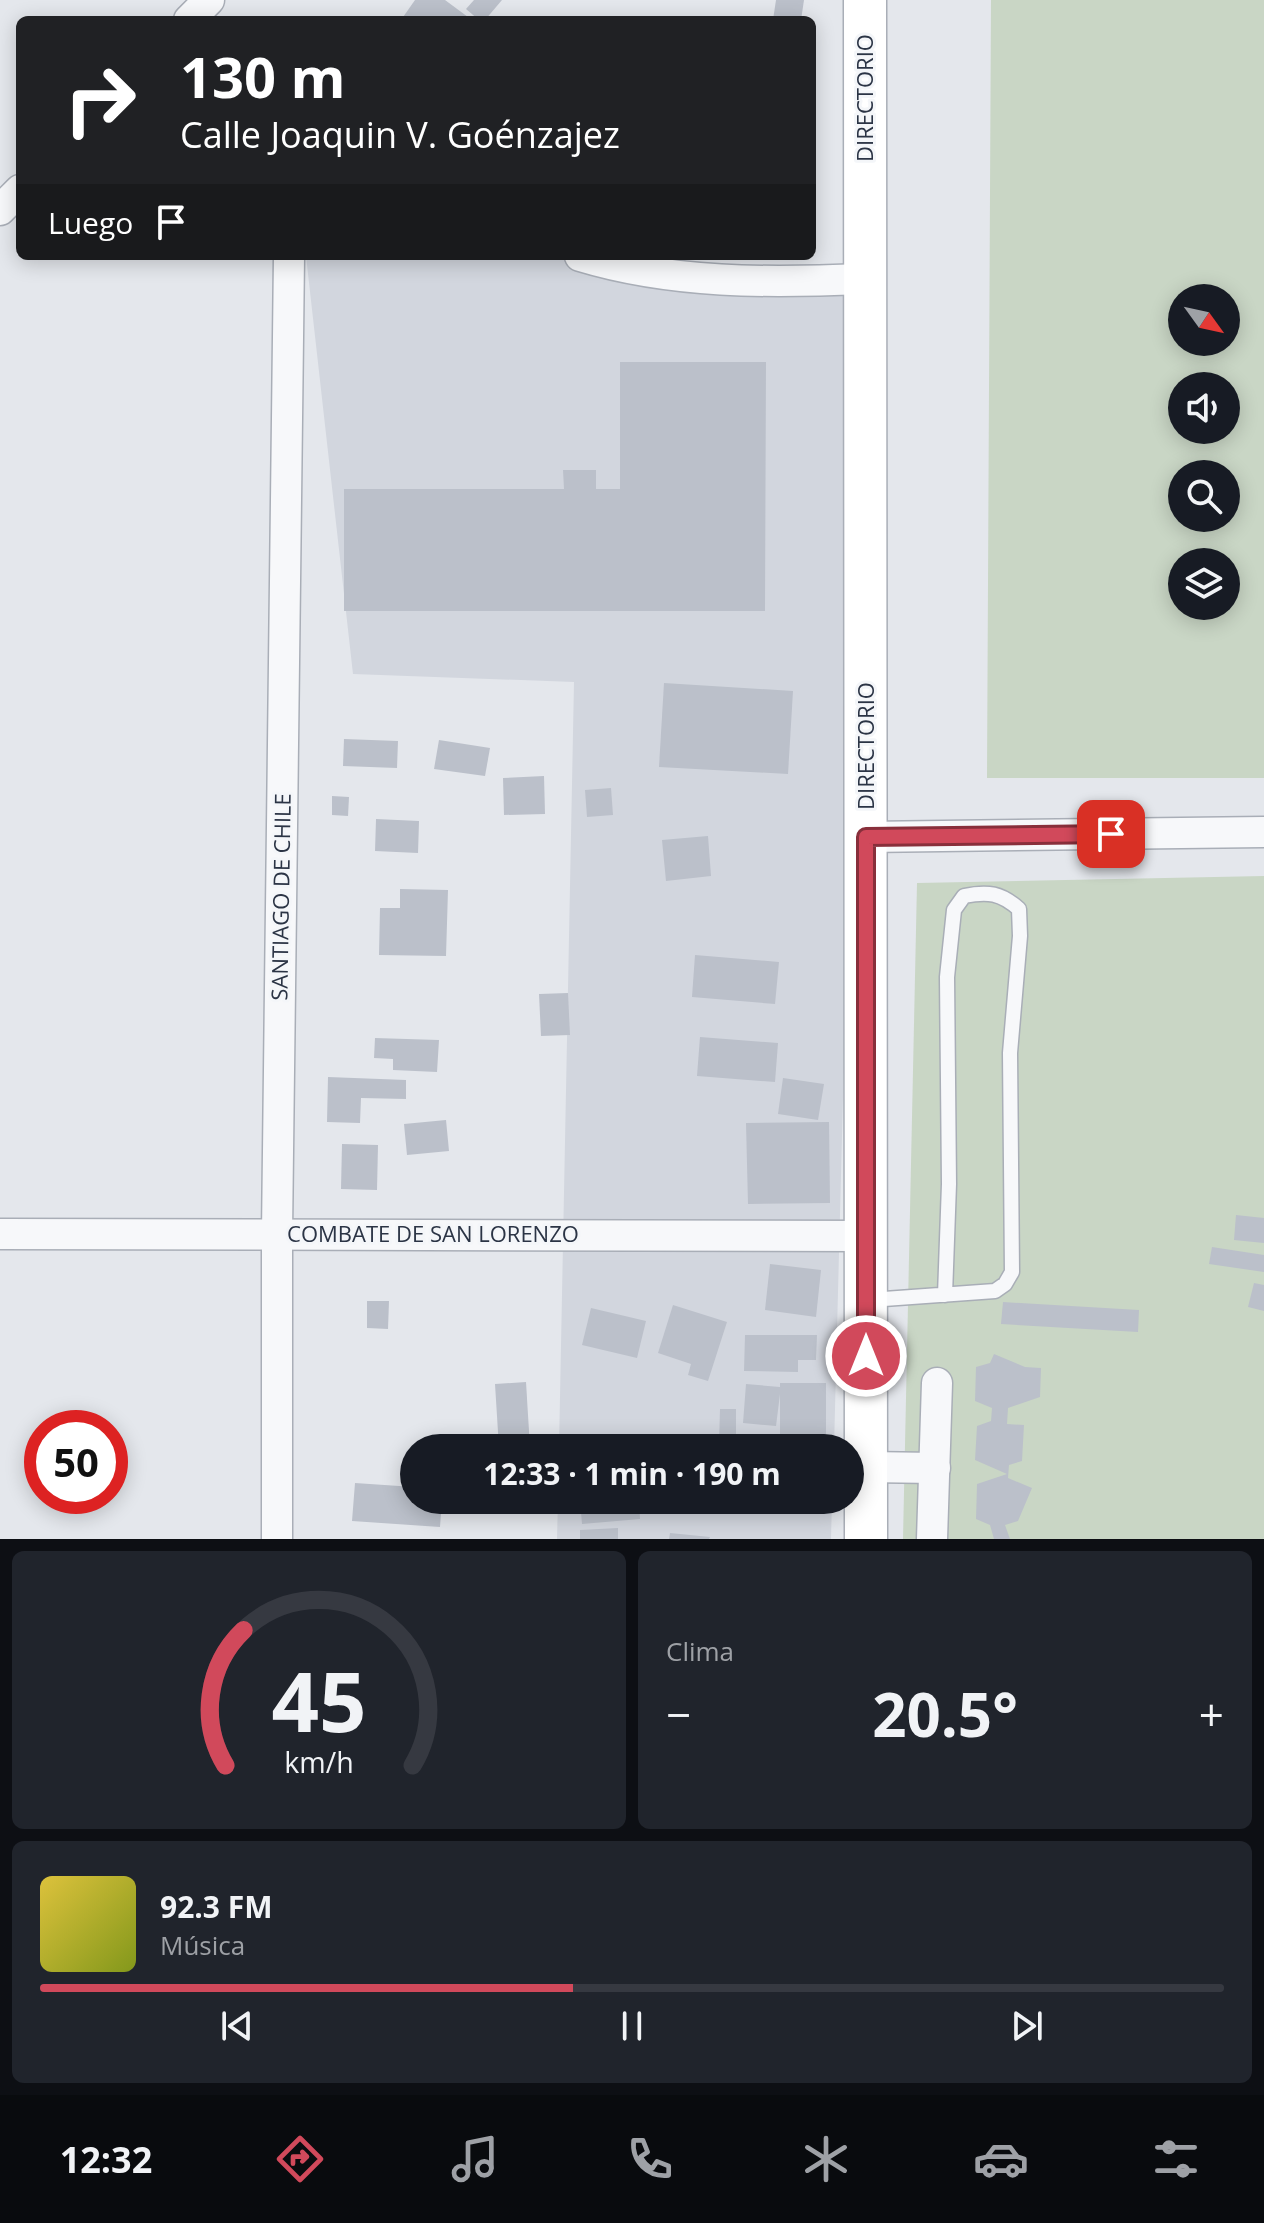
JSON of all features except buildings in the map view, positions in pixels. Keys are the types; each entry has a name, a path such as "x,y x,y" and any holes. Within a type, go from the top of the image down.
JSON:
{"main road":[{"name":"DIRECTORIO","path":"865,0 866,1539"}],"street":[{"path":"0,210 16,194"},
{"name":"SANTIAGO DE CHILE","path":"277,1539 277,1233 289,260"},
{"path":"595,260 638,271 695,278 781,283 864,279"},
{"path":"866,837 1264,832"},
{"name":"COMBATE DE SAN LORENZO","path":"0,1234 865,1236"},
{"path":"932,1539 937,1383"},
{"path":"867,1467 935,1468"}],"lane":[{"path":"866,1301 945,1295 995,1291 1005,1284 1012,1272 1010,1053 1019,909 1007,898 986,891 964,896 954,910 951,937 947,977 949,1184 945,1295"}],"shaded area":[{"path":"306,260 629,260 864,279 834,1434 559,1434 574,682 353,674"},
{"path":"558,1514 832,1514 831,1539 557,1539"}],"green space":[{"path":"991,0 1264,0 1264,778 987,778"},
{"path":"1264,876 1264,1539 903,1539 917,883"}],"route":[{"path":"866,1356 866,837 1111,834"}]}
